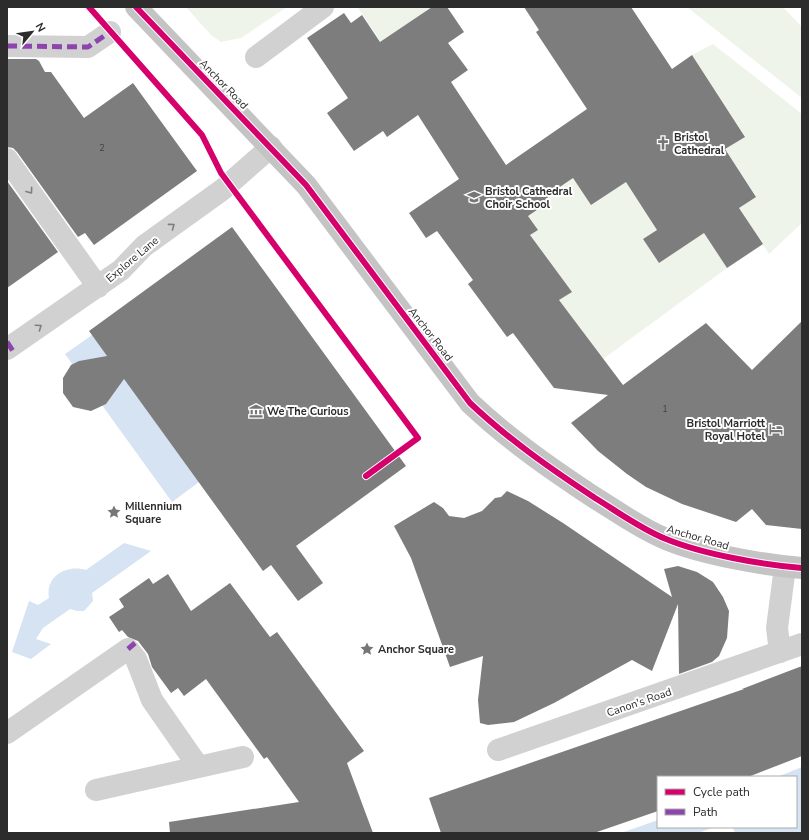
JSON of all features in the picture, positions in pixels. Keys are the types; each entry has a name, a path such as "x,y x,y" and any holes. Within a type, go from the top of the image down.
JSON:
{"main road":[{"name":"Anchor Road","path":"136,7 306,185 470,403 497,429 558,473 627,518 666,539 706,552 794,567"}],"street":[{"path":"256,57 324,7"},
{"path":"7,46 88,47 110,32"},
{"name":"Explore Lane","path":"10,348 121,270 144,246 222,190 271,147"},
{"path":"11,152 81,263 98,287"},
{"path":"780,652 777,628 794,567"},
{"name":"Canon's Road","path":"498,750 802,644"},
{"path":"7,734 132,646 152,700 198,766"},
{"path":"96,790 243,757"}],"shaded area":[{"path":"186,7 287,7 241,38 221,42 211,35"},
{"path":"432,7 381,42 358,8"},
{"path":"687,7 783,7 802,27 802,98"},
{"path":"713,44 802,114 802,223 769,254 739,208 756,196 725,149 745,136 692,55"},
{"path":"639,173 657,230 643,239 659,263 704,233 727,268 603,359 559,300 571,292 523,240 538,230 525,212 533,206 540,208 547,203 548,195 573,178 591,205"}],"water":[{"path":"92,335 199,482 172,502 65,354"},
{"path":"124,543 151,551 92,593 93,601 84,611 70,609 43,628 36,639 51,644 31,659 12,652 29,601 38,605 49,598 50,584 59,574 65,570 86,570"},
{"path":"802,767 802,833 621,833 657,820 657,828 797,828 797,776 780,776"}],"pier":[{"path":"712,828 733,828 735,833 698,833"}],"building":[{"path":"432,7 447,7 464,32 448,43 468,70 451,82 506,165 587,109 536,32 539,30 524,7 631,7 672,69 692,55 745,137 725,149 756,197 739,208 763,244 727,268 704,233 659,263 643,239 657,230 626,182 591,205 573,178 548,195 547,203 528,216 538,230 530,235 572,292 559,300 623,385 706,323 752,370 802,321 802,529 766,525 752,509 736,522 682,504 646,487 598,451 571,423 608,395 554,388 513,333 507,337 468,284 473,280 437,231 426,238 409,213 459,179 418,115 387,137 383,131 354,151 327,113 348,98 307,38 344,13 351,23 362,15 380,42"},
{"path":"7,59 36,59 39,61 45,72 51,72 84,118 133,83 197,171 94,245 85,233 78,237 17,152 13,148 7,147"},
{"path":"7,181 58,252 7,288"},
{"name":"We The Curious","path":"232,227 406,466 296,546 323,583 298,601 271,565 263,571 124,379 106,404 91,411 73,407 63,393 63,378 71,365 79,361 107,356 89,331"},
{"path":"507,491 528,501 563,523 672,597 664,569 678,566 697,572 713,582 723,597 729,611 727,638 719,656 712,662 679,674 678,604 652,671 632,660 554,703 514,722 488,725 480,723 478,700 483,656 450,667 411,558 394,526 434,502 443,508 449,516 464,518 482,511 495,498 501,497"},
{"path":"168,574 191,611 230,583 270,637 277,632 364,751 347,763 373,833 170,833 169,822 299,802 267,757 264,759 206,679 184,696 178,688 171,693 152,667 148,654 138,641 128,637 122,630 119,632 109,617 124,607 119,599 149,578 153,584"},
{"path":"802,666 802,756 751,776 657,776 657,811 594,833 441,833 429,798 744,689 742,689"}],"marked path":[{"path":"7,46 88,47 110,32"},
{"path":"7,342 15,354"},
{"path":"128,649 135,643"}],"cycle path":[{"path":"89,7 202,135 221,173 418,438 366,476"},
{"path":"136,7 306,185 470,403 499,429 546,465 630,520 657,535 715,554 769,564 802,568"}],"place":[{"name":"Bristol Cathedral","path":"663,143"},
{"name":"Bristol Cathedral Choir School","path":"474,197"},
{"name":"We The Curious","path":"256,411"},
{"name":"Bristol Marriott Royal Hotel","path":"776,429"},
{"name":"Millennium Square","path":"114,512"},
{"name":"Anchor Square","path":"367,649"}]}
